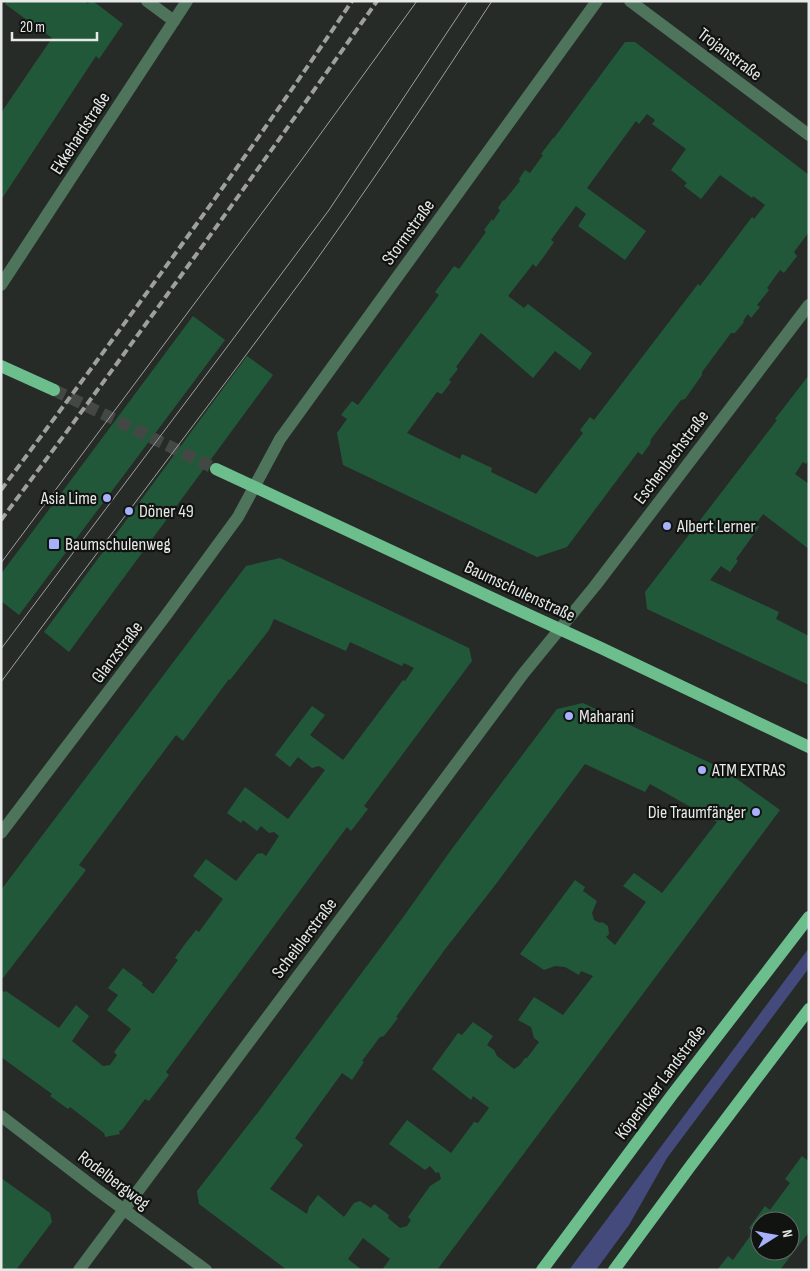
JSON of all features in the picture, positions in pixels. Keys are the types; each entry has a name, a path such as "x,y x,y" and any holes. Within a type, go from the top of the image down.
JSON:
{"main road":[{"path":"1,366 54,390"},
{"name":"Baumschulenstraße","path":"216,469 560,629 809,748"},
{"name":"Köpenicker Landstraße","path":"542,1270 672,1095 809,917"},
{"path":"614,1270 809,1009"}],"street":[{"path":"147,1 174,21"},
{"name":"Ekkehardstraße","path":"1,285 187,1"},
{"name":"Stormstraße","path":"254,487 280,439 597,1"},
{"name":"Trojanstraße","path":"630,1 809,135"},
{"name":"Eschenbachstraße","path":"560,629 595,586 809,305"},
{"name":"Glanzstraße","path":"1,833 238,517 254,487"},
{"name":"Scheiblerstraße","path":"79,1270 523,674 560,629"},
{"name":"Rodelbergweg","path":"1,1116 206,1270"}],"shaded area":[{"path":"809,948 809,968 667,1158 629,1225 596,1270 569,1270"}],"building":[{"path":"7,1 84,1 88,4 90,1 93,1 123,24 99,59 96,56 1,200 1,113 52,38 5,4"},
{"path":"625,42 635,42 809,175 809,232 794,252 797,256 784,273 780,270 767,288 769,290 757,305 760,307 751,318 748,314 735,333 731,333 685,399 681,400 651,439 650,444 642,455 638,452 567,547 537,557 343,465 337,433 347,419 341,415 352,401 358,405 439,295 435,292 454,266 459,269 486,232 484,230 500,210 498,208 503,200 520,181 519,179 525,170 530,173 543,155 541,154","holes":["647,114 655,120 652,124 686,149 671,170 687,183 684,186 701,199 720,175 765,205 754,219 752,217 700,286 698,284 594,420 590,417 580,430 583,433 536,494 491,472 492,468 462,454 460,459 407,433 437,392 442,394 451,382 449,380 458,369 456,367 481,333 533,378 555,351 580,370 592,353 528,304 524,308 508,296 533,264 536,267 554,242 551,240 576,206 586,214 578,226 625,260 646,231 587,188 636,121 639,124"]},
{"path":"193,316 225,340 19,615 1,601 1,574"},
{"path":"247,356 273,375 69,652 44,632"},
{"path":"809,375 809,460 806,464 803,462 795,474 809,484 809,549 763,514 756,524 759,527 736,559 738,561 730,572 721,566 710,580 779,612 776,619 809,636 809,685 647,609 645,592 777,420 775,419"},
{"path":"280,558 469,648 472,661 364,806 368,809 351,831 347,827 166,1072 169,1075 149,1101 145,1099 122,1130 119,1131 120,1134 105,1137 104,1133 70,1107 68,1109 50,1096 52,1094 1,1057 1,990 6,991 59,1028 76,1005 89,1016 72,1041 103,1066 110,1065 117,1055 114,1052 131,1029 107,1010 118,995 108,988 123,968 143,983 142,985 153,994 178,960 175,958 185,944 196,930 199,932 223,899 193,876 206,859 236,881 257,854 262,853 266,856 279,836 274,832 269,833 261,826 257,831 243,820 241,823 227,813 245,787 288,819 325,770 319,766 312,768 298,757 290,767 275,755 312,706 325,715 310,735 343,760 414,668 404,663 402,666 350,642 346,651 274,619 269,630 229,679 183,741 176,735 79,865 86,870 3,978 1,977 1,890 246,566"},
{"path":"583,703 723,769 780,810 437,1270 382,1270 390,1259 363,1238 348,1259 362,1270 287,1270 199,1204 197,1191 259,1111 557,709","holes":["585,764 645,792 650,784 717,822 662,893 634,873 623,886 646,902 615,945 606,937 609,934 608,926 594,920 592,913 597,901 583,891 585,887 575,880 520,954 544,970 555,966 565,967 579,975 581,971 593,976 563,1015 534,997 518,1020 531,1027 534,1038 539,1042 527,1058 514,1069 497,1056 494,1050 487,1045 493,1036 473,1022 462,1035 458,1033 432,1069 471,1100 473,1096 489,1108 478,1123 474,1122 451,1153 407,1120 389,1144 425,1170 430,1166 436,1173 439,1172 441,1179 430,1186 408,1217 411,1220 407,1226 400,1228 388,1218 389,1215 374,1204 371,1208 360,1201 354,1203 344,1217 318,1195 309,1207 307,1214 270,1189 303,1145 295,1138 342,1073 352,1080 364,1062 362,1061 380,1037 384,1036 398,1018 396,1017 446,948"]},
{"path":"802,1156 807,1160 809,1158 809,1232 800,1244 800,1211 761,1211 765,1206 770,1210 790,1183 785,1179"},
{"path":"1,1178 50,1213 52,1222 16,1270 1,1270"},
{"path":"750,1236 750,1261 787,1261 780,1270 717,1270 728,1256 733,1260"}],"tunnel":[{"path":"54,390 216,469"}],"tram line":[{"path":"1,563 303,158 417,1"},
{"path":"1,649 329,210 468,1"},
{"path":"1,682 307,273 401,138 492,1"}],"railway":[{"path":"1,490 223,187 352,1"},
{"path":"1,520 191,262 377,1"}],"place":[{"name":"Asia Lime","path":"107,498"},
{"name":"Döner 49","path":"129,511"},
{"name":"Albert Lerner","path":"667,526"},
{"name":"Baumschulenweg","path":"54,544"},
{"name":"Maharani","path":"569,716"},
{"name":"ATM EXTRAS","path":"702,770"},
{"name":"Die Traumfänger","path":"756,812"}]}
